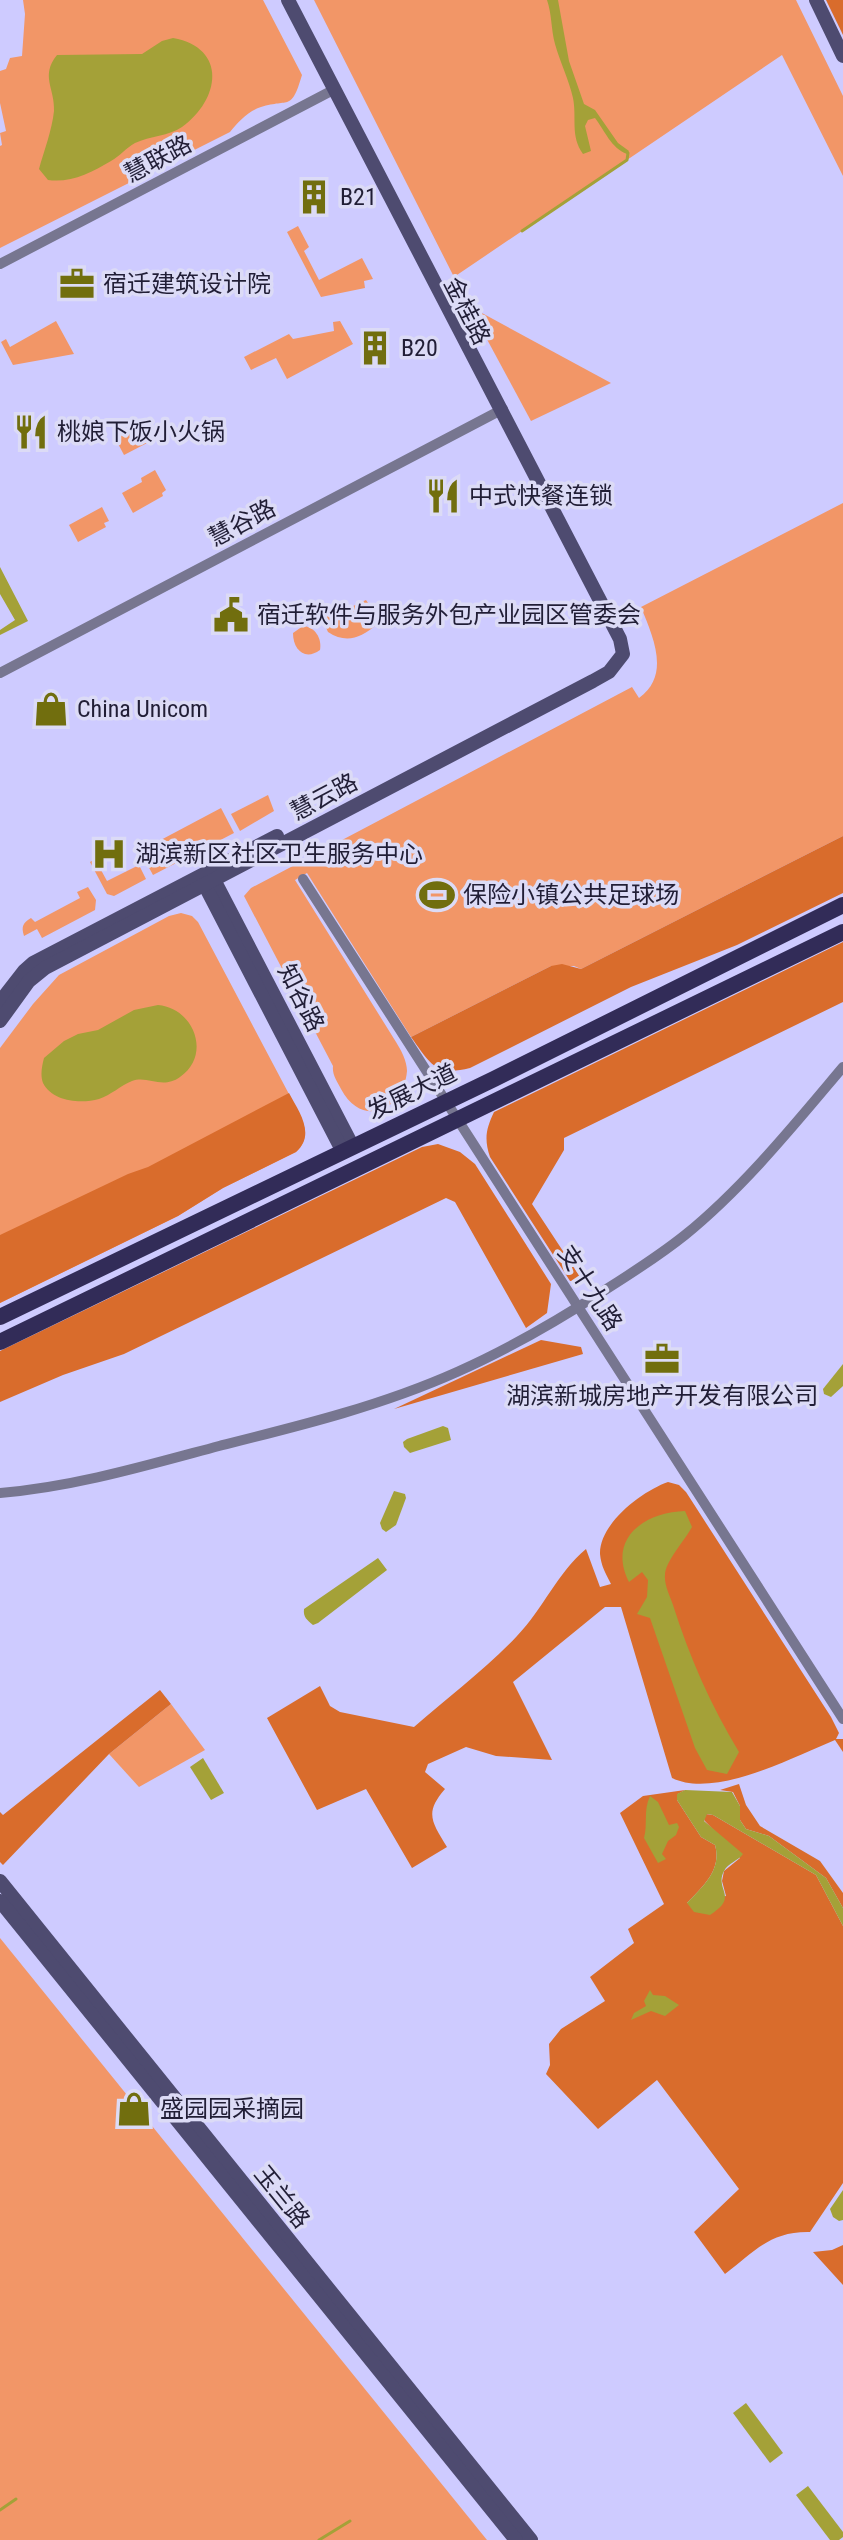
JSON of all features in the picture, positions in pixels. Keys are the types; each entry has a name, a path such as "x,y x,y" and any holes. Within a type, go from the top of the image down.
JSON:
{"main road":[{"name":"发展大道","path":"0,1317 446,1102 843,905"},
{"name":"发展大道","path":"0,1342 843,932"}],"street":[{"name":"金桂路","path":"279,0 332,91"},
{"name":"金桂路","path":"288,0 332,91 618,641"},
{"path":"816,0 843,56"},
{"name":"慧联路","path":"0,264 332,91"},
{"name":"慧谷路","path":"0,673 499,411"},
{"name":"慧云路","path":"0,1021 29,981 45,968 591,673 605,665 618,641"},
{"name":"慧云路","path":"0,1002 33,963 207,878"},
{"name":"知谷路","path":"207,878 348,1149"},
{"name":"支十九路","path":"303,879 843,1719"},
{"path":"0,1493 27,1491 290,1428 385,1399 454,1373 537,1333 684,1236 769,1152 843,1067"},
{"name":"玉兰路","path":"0,1881 531,2540"},
{"name":"玉兰路","path":"0,1901 516,2540"}],"shaded area":[{"path":"23,0 263,0 302,75 295,94 288,102 256,109 230,132 0,248 0,133 6,131 0,103 0,71 6,69 10,58 22,56"},
{"path":"314,0 796,0 843,96 843,176 782,55 454,277"},
{"path":"547,0 558,0 569,61 584,104 595,110 618,143 629,151 627,154 612,143 595,118 588,120 585,126 591,151 583,154 579,147 573,98 555,44"},
{"path":"826,0 843,0 843,35"},
{"path":"173,38 203,52 210,63 210,90 195,116 177,130 135,143 88,173 65,180 48,180 39,169 53,118 54,103 49,76 57,55 142,54"},
{"path":"298,226 309,247 304,251 319,280 362,258 373,279 364,281 365,288 321,297 287,232"},
{"path":"469,306 611,383 531,421"},
{"path":"56,321 74,354 13,365 1,342 6,339 10,347"},
{"path":"340,321 353,344 287,379 276,358 251,370 244,357 289,334 293,339 334,331 333,322"},
{"path":"140,425 149,442 124,455 115,438"},
{"path":"155,470 166,490 163,496 133,513 122,493 142,482 141,478"},
{"path":"843,503 843,836 581,969 551,966 411,1037 307,873 295,880 398,1045 407,1067 399,1096 391,1104 371,1111 360,1109 350,1102 336,1081 333,1066 244,896 251,888 632,687 639,698 649,689 657,667 654,643 641,607"},
{"path":"102,507 109,521 104,523 106,527 78,542 69,525"},
{"path":"0,567 28,621 0,635 0,630 15,620 0,594"},
{"path":"366,600 377,616 376,625 353,638 341,638 328,632 322,619 331,611 334,615"},
{"path":"303,626 311,628 319,637 320,650 315,653 305,654 295,644 293,633"},
{"path":"268,795 274,811 240,831 231,814"},
{"path":"221,808 234,833 153,875 140,851"},
{"path":"843,836 843,893 737,945 631,987 470,1068 449,1071 434,1066 411,1037 551,966 562,964 581,969"},
{"path":"95,859 107,881 139,865 146,879 114,896 107,894 90,862"},
{"path":"88,887 96,900 95,910 42,938 37,929 24,936 24,923 31,918 35,922 80,898 77,892"},
{"path":"181,913 192,916 198,922 299,1113 305,1128 303,1143 296,1152 223,1188 178,1216 0,1303 0,1048 59,975 169,916"},
{"path":"843,942 843,1002 564,1138 564,1150 532,1204 582,1280 570,1281 490,1157 487,1134 494,1112"},
{"path":"158,1005 181,1014 194,1034 197,1045 195,1057 190,1068 180,1077 167,1082 132,1081 92,1101 60,1098 43,1083 44,1058 64,1041 98,1030 134,1010"},
{"path":"289,1093 305,1130 305,1138 296,1152 223,1188 178,1216 0,1303 0,1235 148,1167"},
{"path":"438,1144 460,1152 475,1164 551,1284 547,1313 526,1328 455,1202 446,1198 124,1354 63,1375 0,1402 0,1351 422,1147"},
{"path":"541,1340 581,1347 583,1354 394,1409"},
{"path":"843,1364 843,1386 831,1397 824,1394 823,1389"},
{"path":"443,1426 448,1428 451,1440 410,1453 404,1447 403,1442 407,1439"},
{"path":"668,1482 679,1485 686,1492 831,1717 839,1733 836,1739 843,1739 843,1752 835,1740 731,1780 690,1783 672,1778 621,1607 605,1607 513,1682 552,1760 496,1756 466,1747 428,1764 425,1772 445,1789 434,1805 432,1818 447,1847 412,1868 366,1789 317,1810 267,1718 320,1686 330,1706 340,1712 414,1727 517,1636 567,1568 586,1549 600,1587 611,1584 600,1554 607,1531 635,1501"},
{"path":"394,1491 405,1494 406,1498 396,1525 386,1532 380,1523"},
{"path":"685,1511 692,1527 668,1564 665,1583 702,1680 739,1752 727,1774 707,1770 695,1748 650,1618 637,1614 647,1597 648,1580 642,1572 629,1582 623,1567 626,1541 633,1531 656,1516"},
{"path":"378,1558 387,1570 318,1623 313,1625 307,1620 304,1609"},
{"path":"160,1690 171,1704 109,1754 3,1865 0,1862 0,1812 3,1815"},
{"path":"171,1704 205,1750 139,1787 109,1754"},
{"path":"203,1758 224,1793 211,1800 190,1767"},
{"path":"739,1784 746,1805 760,1826 820,1861 843,1893 843,1908 826,1878 769,1836 746,1829 740,1820 740,1806 733,1792 720,1790"},
{"path":"685,1790 678,1794 677,1800 701,1837 715,1845 716,1854 710,1877 687,1903 726,1896 722,1881 724,1871 740,1858 704,1820 706,1814 713,1815 816,1875 843,1926 843,2183 810,2232 773,2239 725,2274 694,2232 739,2189 657,2080 598,2129 546,2074 550,2065 549,2044 561,2029 605,2001 590,1977 634,1943 628,1929 664,1904 620,1813 643,1796"},
{"path":"685,1790 732,1792 740,1806 740,1820 746,1829 769,1836 826,1878 843,1908 843,1926 816,1875 707,1814 704,1821 743,1854 724,1871 722,1883 725,1898 719,1908 710,1915 694,1912 687,1903 710,1877 716,1854 715,1845 701,1837 677,1800 677,1794"},
{"path":"650,1796 658,1802 669,1825 677,1823 679,1827 662,1854 666,1859 658,1863 644,1838"},
{"path":"0,1938 487,2540 0,2540"},
{"path":"650,1990 653,1995 665,1996 679,2005 665,2016 651,2011 631,2020 634,2013 646,2006 644,2001"},
{"path":"843,2190 843,2220 839,2221 830,2209"},
{"path":"843,2245 843,2285 813,2252"},
{"path":"746,2403 783,2453 770,2463 733,2413"},
{"path":"808,2486 843,2532 839,2540 830,2540 796,2495"}],"waterway":[{"path":"522,231 627,160 628,153"},
{"path":"0,2510 16,2499"},
{"path":"319,2540 350,2521"}],"place":[{"name":"B21","path":"314,197"},
{"name":"宿迁建筑设计院","path":"77,284"},
{"name":"B20","path":"375,348"},
{"name":"桃娘下饭小火锅","path":"31,432"},
{"name":"中式快餐连锁","path":"443,496"},
{"name":"宿迁软件与服务外包产业园区管委会","path":"231,615"},
{"name":"China Unicom","path":"51,709"},
{"name":"湖滨新区社区卫生服务中心","path":"109,854"},
{"name":"保险小镇公共足球场","path":"437,895"},
{"name":"湖滨新城房地产开发有限公司","path":"662,1359"},
{"name":"盛园园采摘园","path":"134,2109"}]}
